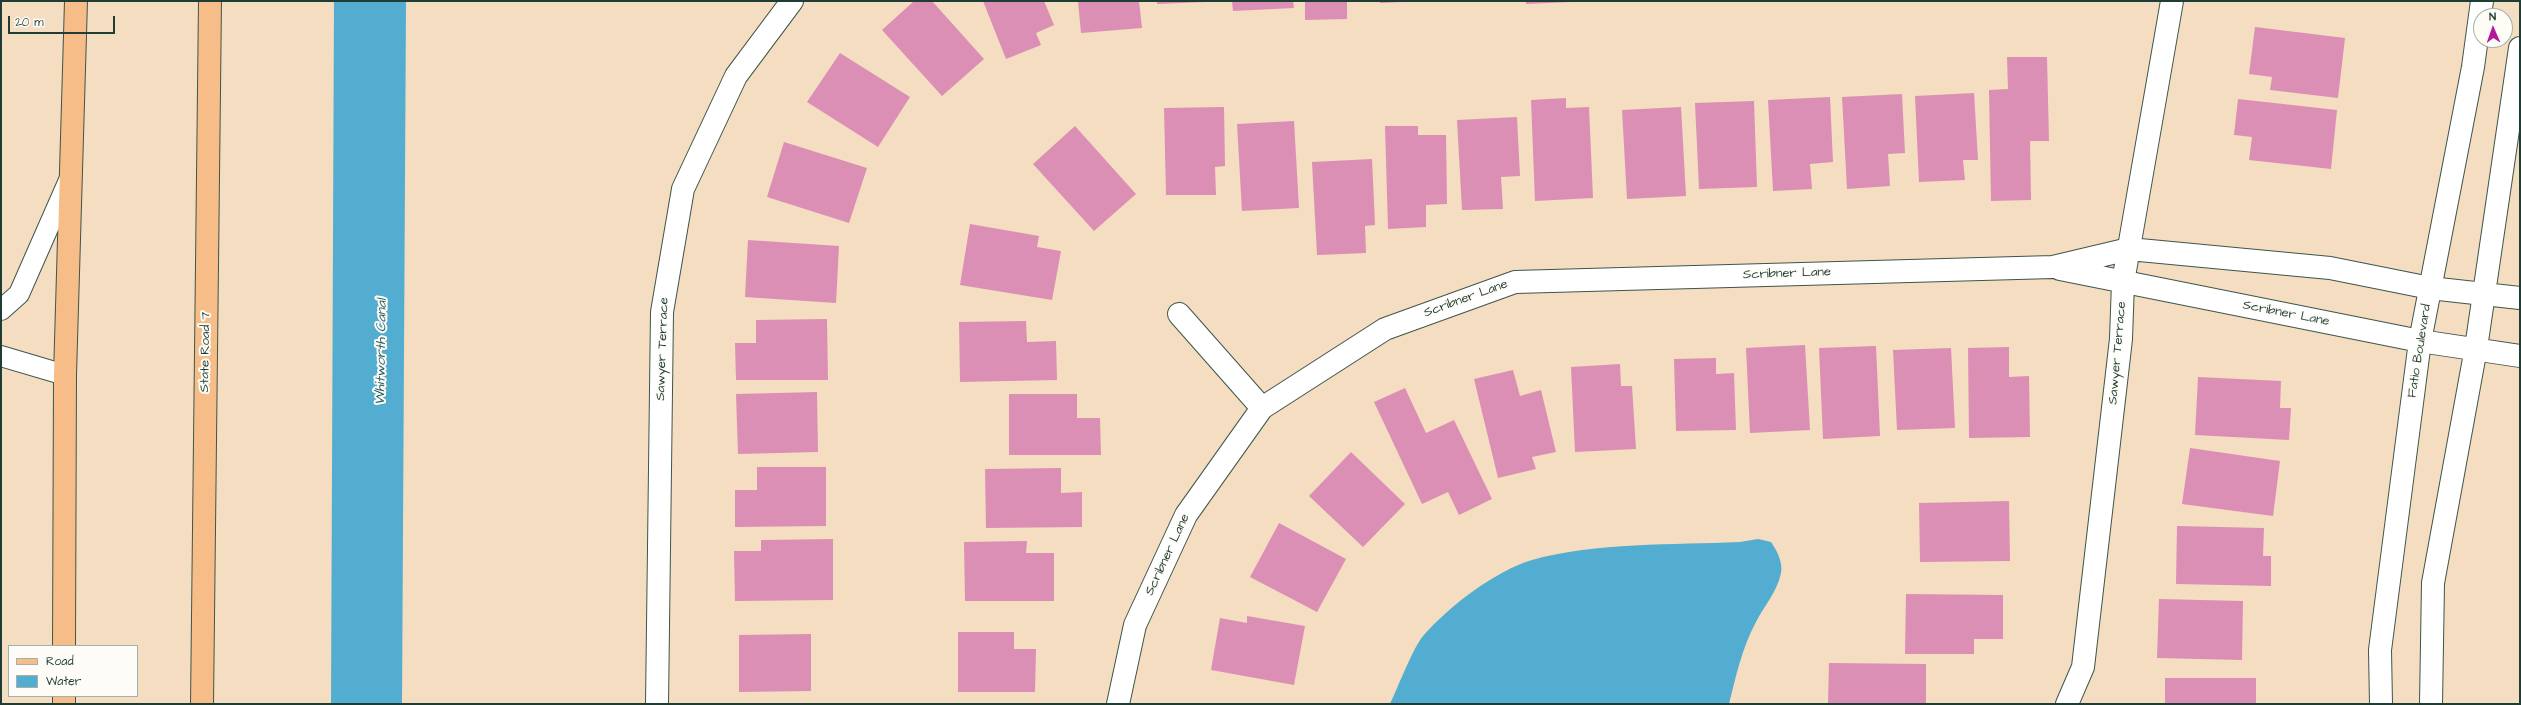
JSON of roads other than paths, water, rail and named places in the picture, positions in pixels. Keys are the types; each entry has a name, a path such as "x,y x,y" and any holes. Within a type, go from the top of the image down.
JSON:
{"main road":[{"path":"64,645 65,375 76,1"},
{"name":"State Road 7","path":"202,704 210,1"}],"street":[{"name":"Sawyer Terrace","path":"657,704 662,312 683,189 736,76 792,1"},
{"name":"Sawyer Terrace","path":"2067,704 2083,667 2121,339 2124,282 2172,1"},
{"name":"Fatio Boulevard","path":"2381,704 2380,650 2420,341 2473,67 2482,1"},
{"path":"2431,704 2433,583 2476,348 2520,48"},
{"name":"Scribner Lane","path":"1118,704 1135,625 1186,515 1262,408 1385,329 1515,282 2053,267 2129,248 2330,268 2430,288 2484,292 2520,298"},
{"name":"Scribner Lane","path":"2053,267 2420,341 2476,348 2520,356"},
{"path":"1179,314 1262,408"}],"lane":[{"path":"1,310 19,294 71,176"},
{"path":"1,356 65,375"}],"water":[{"name":"Whitworth Canal","path":"334,1 406,1 402,704 331,704"},
{"path":"1758,539 1771,542 1780,561 1781,573 1777,586 1756,622 1747,642 1729,704 1390,704 1410,658 1423,636 1433,625 1445,613 1473,591 1503,572 1518,565 1557,554 1609,547 1740,542"}]}
